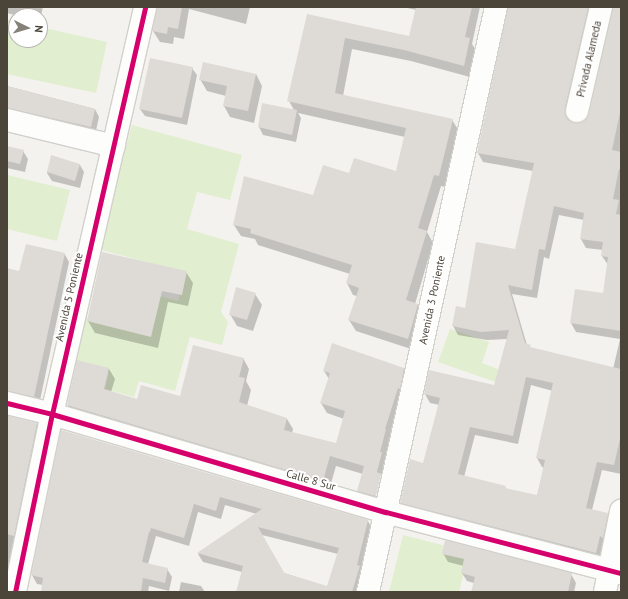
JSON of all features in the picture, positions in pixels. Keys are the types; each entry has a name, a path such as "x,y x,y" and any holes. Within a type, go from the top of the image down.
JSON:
{"street":[{"name":"Avenida 5 Poniente","path":"15,592 52,414 145,7"},
{"name":"Avenida 3 Poniente","path":"368,592 496,7"},
{"name":"Privada Alameda","path":"577,111 601,7"},
{"path":"7,120 114,146"},
{"name":"Calle 8 Sur","path":"7,403 52,414 386,512 616,572"},
{"path":"605,592 616,572 621,511"}],"green space":[{"path":"7,20 8,48 48,48 48,29 107,42 96,93 7,74"},
{"path":"132,125 242,155 230,200 197,192 187,229 239,244 221,312 228,322 222,345 190,337 175,391 139,381 134,397 105,389 109,373 67,361 80,316 150,335 160,296 178,301 186,273 98,249"},
{"path":"7,175 70,190 57,241 7,229"},
{"path":"450,329 489,342 482,363 517,376 513,388 438,362"},
{"path":"403,535 469,552 459,592 389,592"}],"building":[{"path":"157,7 182,7 178,29 168,27 167,34 152,31"},
{"path":"416,7 472,7 465,37 470,38 464,66 404,50 345,38 335,93 453,119 439,176 434,175 418,228 427,231 406,300 418,304 408,339 348,320 359,288 346,283 352,265 250,233 251,229 233,225 244,176 313,195 323,165 349,173 354,158 396,171 406,128 287,101 307,14 409,36"},
{"path":"508,7 588,8 565,108 565,114 568,120 575,123 581,123 589,114 613,7 621,7 621,108 612,150 621,152 621,170 619,169 613,199 619,200 616,214 621,215 621,331 570,323 575,289 603,293 608,257 601,256 603,242 580,239 584,213 554,206 545,250 539,249 532,290 508,285 525,343 531,345 530,347 621,369 621,435 614,465 597,462 586,508 608,513 603,538 600,536 596,553 400,503 410,459 423,463 440,398 424,394 429,370 494,385 509,330 481,332 452,326 456,306 465,308 476,242 515,249 534,163 477,153","holes":["526,377 553,383 536,458 545,460 537,495 505,488 506,486 458,474 470,427 513,436"]},
{"path":"150,58 193,67 182,118 139,109"},
{"path":"203,62 256,74 248,111 223,106 227,86 199,80"},
{"path":"7,86 95,109 91,127 7,108"},
{"path":"262,103 297,110 292,135 258,127"},
{"path":"7,146 24,150 20,164 7,161"},
{"path":"51,155 80,164 75,181 47,172"},
{"path":"26,244 65,253 34,397 7,391 7,268 19,271"},
{"path":"102,252 187,271 182,295 162,291 151,337 87,321"},
{"path":"236,287 256,293 247,320 229,315"},
{"path":"332,343 404,368 400,389 398,388 385,429 380,452 382,452 377,472 381,474 376,496 357,491 364,466 330,456 323,481 67,405 77,360 109,368 104,389 137,399 141,385 180,396 193,345 244,358 239,377 245,378 239,402 287,418 284,430 336,443 345,411 320,403 330,373 323,371"},
{"path":"7,416 37,423 14,536 7,534"},
{"path":"61,430 368,520 357,565 360,566 352,592 236,592 243,566 197,553 262,509 220,497 216,511 194,504 184,538 151,528 142,562 168,568 165,583 143,578 141,592 41,592 43,578 31,575","holes":["258,527 339,548 327,586 284,573"]},
{"path":"445,540 572,573 568,592 471,592 475,577 461,573 464,559 442,554"}],"cycle path":[{"path":"15,592 52,414 145,7"},
{"path":"7,403 52,414 386,512 621,573"}]}
